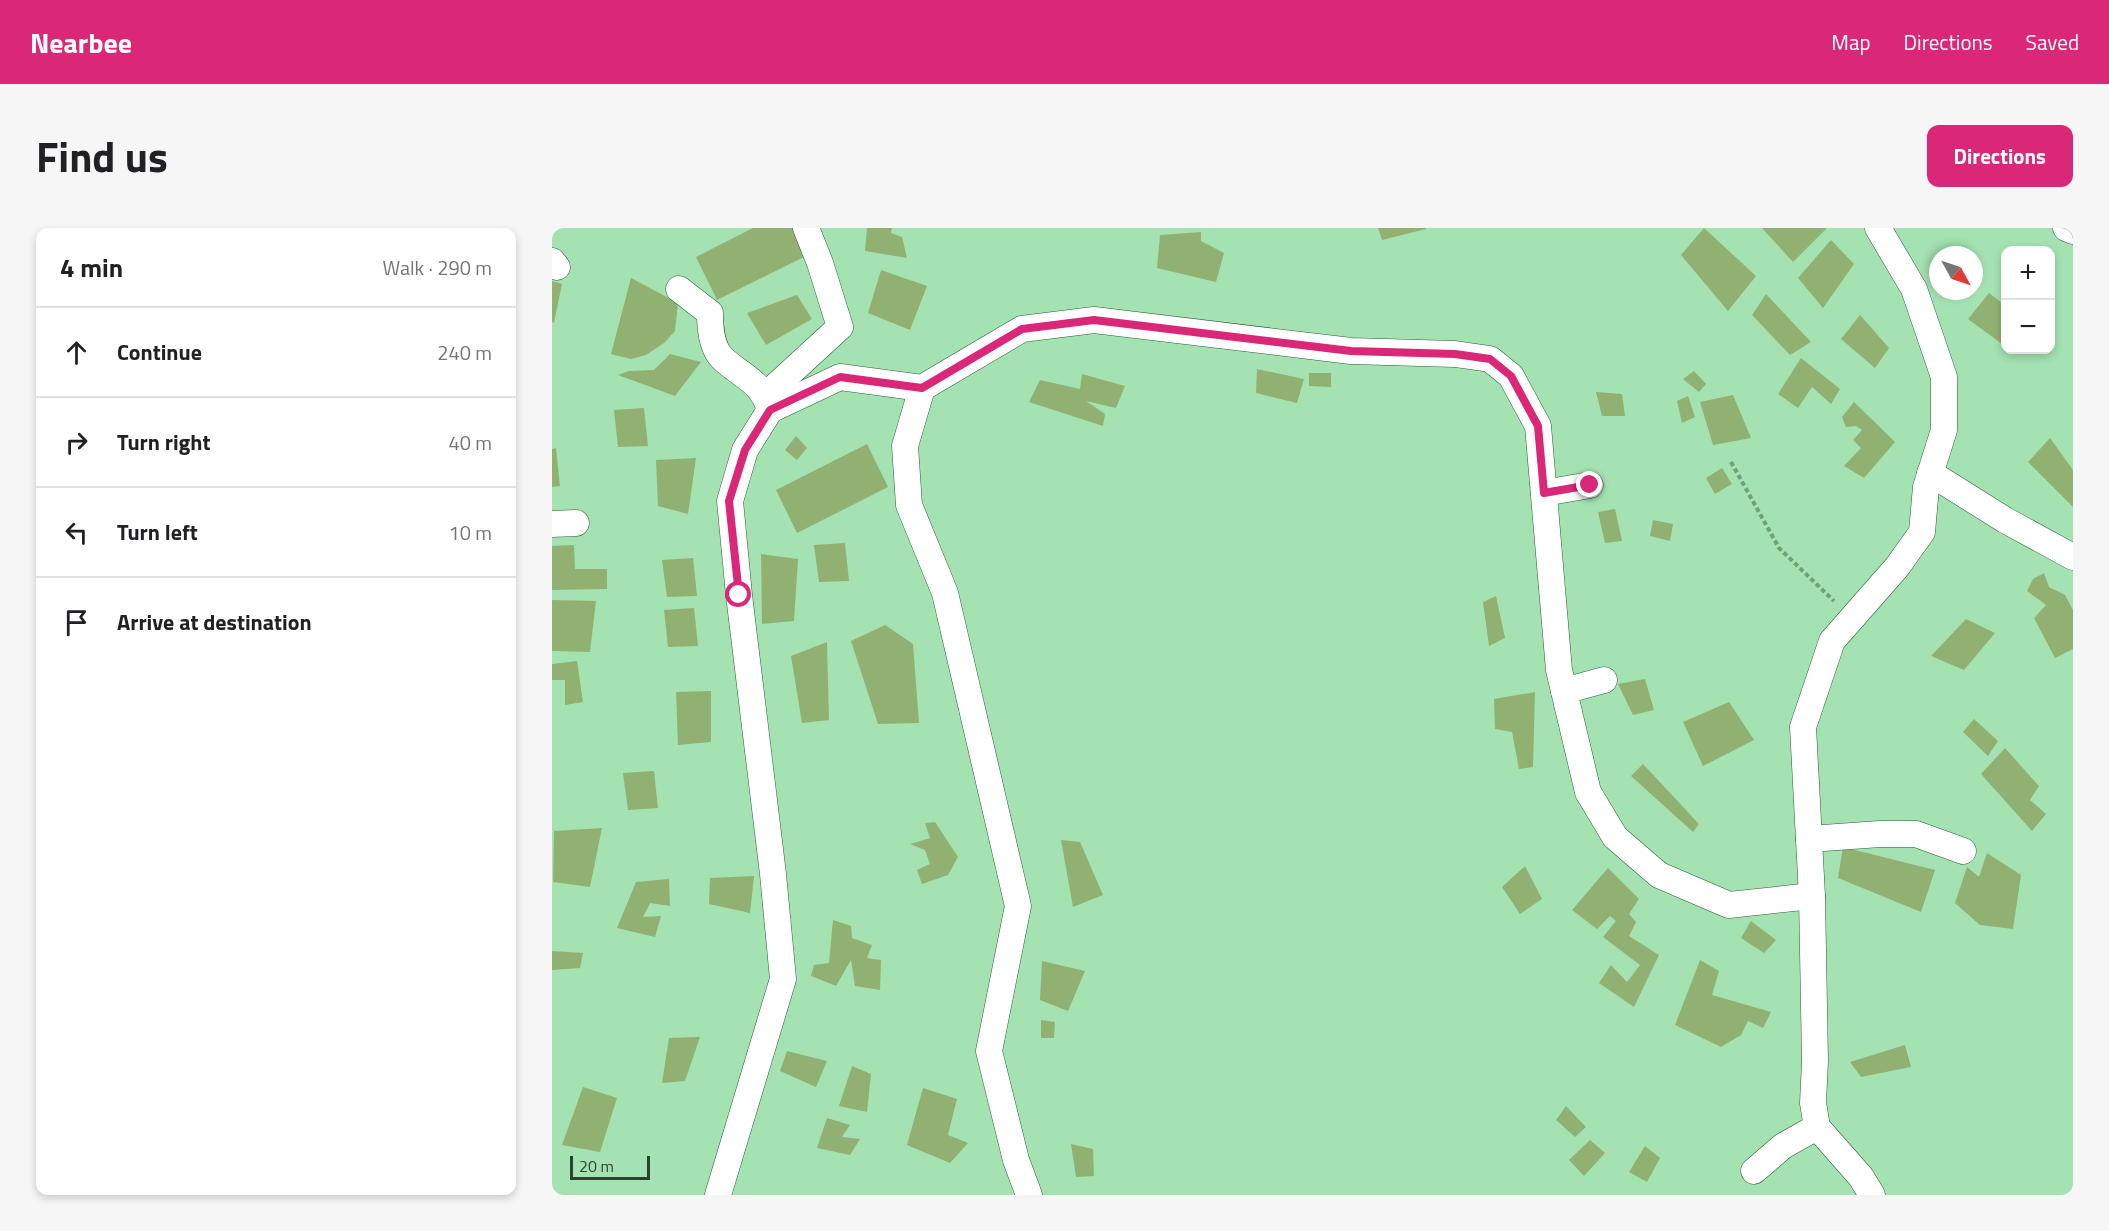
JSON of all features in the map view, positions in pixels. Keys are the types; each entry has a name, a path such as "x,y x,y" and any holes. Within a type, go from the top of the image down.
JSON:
{"street":[{"path":"718,1195 783,979 773,874 729,501 745,450 768,403 840,327 820,263 806,228"},
{"path":"1872,1195 1861,1177 1817,1127 1813,1103 1815,1061 1812,896 1803,727 1832,641 1897,567 1922,532 1926,487 1944,430 1944,376 1914,288 1878,228"},
{"path":"2066,228 2073,231"},
{"path":"679,289 710,313 711,332 721,357 737,368 768,403"},
{"path":"768,403 840,377 922,388 1022,329 1094,320 1351,351 1455,354 1490,359 1511,376 1538,426 1559,670 1588,792 1615,837 1659,875 1729,905 1812,896"},
{"path":"922,388 905,446 909,505 945,593 1018,906 989,1051 1016,1160 1029,1195"},
{"path":"1930,473 2006,520 2073,557"},
{"path":"1544,493 1590,485"},
{"path":"1564,691 1604,680"},
{"path":"1809,839 1916,834 1963,851"},
{"path":"1754,1171 1783,1146 1817,1127"}],"path":[{"path":"1731,462 1779,548 1852,618"}],"building":[{"path":"753,228 795,228 808,255 717,300 696,257"},
{"path":"867,228 892,228 891,233 902,237 907,258 865,251"},
{"path":"1378,228 1426,228 1426,229 1382,240"},
{"path":"1704,228 1756,276 1728,311 1681,255"},
{"path":"1762,228 1827,228 1793,262"},
{"path":"1201,232 1201,241 1224,253 1216,282 1157,268 1160,235"},
{"path":"1831,240 1854,264 1823,308 1798,278"},
{"path":"881,270 927,286 910,330 868,313"},
{"path":"631,278 678,303 675,331 664,343 646,355 631,359 611,354"},
{"path":"552,281 562,284 554,323 552,322"},
{"path":"1989,293 2001,302 2001,343 1968,319"},
{"path":"1766,294 1811,342 1790,355 1752,315"},
{"path":"797,295 812,319 766,345 747,313"},
{"path":"1860,315 1889,348 1875,368 1841,339"},
{"path":"670,354 701,362 675,396 618,375 629,371 654,370"},
{"path":"1801,358 1840,389 1831,404 1812,387 1798,408 1778,394"},
{"path":"1257,369 1304,379 1297,403 1256,393"},
{"path":"1694,371 1706,384 1699,392 1683,379"},
{"path":"1309,373 1331,373 1331,387 1309,386"},
{"path":"1082,374 1125,386 1116,408 1086,401 1105,414 1103,426 1029,402 1040,380 1080,389"},
{"path":"1596,392 1622,394 1625,416 1602,416"},
{"path":"1733,395 1751,438 1713,445 1700,402"},
{"path":"1688,396 1695,417 1682,423 1677,401"},
{"path":"1854,402 1895,442 1864,478 1844,466 1861,448 1853,440 1862,430 1856,426 1846,427 1842,417"},
{"path":"644,408 648,446 618,447 614,410"},
{"path":"796,436 807,448 797,460 785,450"},
{"path":"2050,438 2073,470 2073,507 2028,462"},
{"path":"867,444 888,487 797,533 776,490"},
{"path":"556,448 560,486 552,487 552,449"},
{"path":"696,458 688,514 658,506 656,460"},
{"path":"1722,468 1732,484 1715,494 1706,478"},
{"path":"1615,509 1622,541 1605,543 1598,512"},
{"path":"1653,520 1673,524 1670,541 1650,536"},
{"path":"845,543 849,581 819,582 814,545"},
{"path":"574,545 575,569 607,569 607,589 552,590 552,546"},
{"path":"761,554 798,559 794,621 762,624"},
{"path":"693,558 697,596 667,597 662,560"},
{"path":"2044,573 2049,587 2065,595 2073,610 2073,649 2055,658 2034,618 2046,605 2027,591 2033,579"},
{"path":"1496,596 1505,638 1489,646 1483,602"},
{"path":"552,600 596,601 590,652 552,651"},
{"path":"694,608 698,646 668,647 664,610"},
{"path":"1966,619 1995,633 1964,670 1931,656"},
{"path":"885,625 913,644 919,723 878,724 851,641"},
{"path":"827,642 829,720 802,723 791,656"},
{"path":"577,661 583,702 565,705 565,680 552,680 552,664"},
{"path":"1645,679 1654,710 1633,715 1618,684"},
{"path":"711,691 711,742 678,745 676,692"},
{"path":"1535,692 1533,767 1519,769 1512,732 1495,729 1494,699"},
{"path":"1729,702 1754,740 1703,766 1683,722"},
{"path":"1974,719 1998,741 1988,756 1963,732"},
{"path":"2005,748 2039,786 2030,800 2046,814 2032,831 1981,774"},
{"path":"1643,764 1699,824 1693,832 1631,776"},
{"path":"654,771 658,808 628,810 623,773"},
{"path":"935,822 958,857 948,875 922,884 917,870 930,864 925,850 910,844 930,838 925,823"},
{"path":"602,828 590,887 553,882 554,831"},
{"path":"1061,840 1080,842 1103,895 1073,907"},
{"path":"1843,847 1935,870 1921,912 1838,878"},
{"path":"1987,853 2021,875 2013,929 1980,925 1955,903 1967,867 1979,877"},
{"path":"1525,866 1542,899 1520,914 1502,887"},
{"path":"1608,868 1639,899 1629,914 1636,922 1629,936 1659,955 1634,1007 1599,983 1611,965 1627,982 1640,965 1603,937 1616,921 1610,916 1597,929 1572,910"},
{"path":"754,876 750,913 709,904 710,878"},
{"path":"669,879 670,906 650,903 643,917 661,916 655,937 617,928 636,882"},
{"path":"833,920 851,926 852,938 872,945 867,958 881,960 880,990 855,986 851,960 836,986 811,976 814,965 829,963"},
{"path":"1751,921 1776,940 1764,953 1741,938"},
{"path":"552,951 583,953 580,968 552,970"},
{"path":"1700,960 1719,971 1712,995 1771,1012 1763,1028 1748,1021 1741,1035 1721,1047 1675,1025"},
{"path":"1042,961 1085,971 1068,1011 1040,1000"},
{"path":"1041,1020 1055,1022 1054,1038 1041,1038"},
{"path":"700,1037 685,1081 662,1083 669,1038"},
{"path":"1905,1045 1911,1067 1861,1077 1850,1062"},
{"path":"787,1051 827,1061 816,1087 780,1071"},
{"path":"852,1066 871,1074 867,1112 839,1106"},
{"path":"583,1087 617,1098 600,1152 562,1145"},
{"path":"923,1088 957,1099 948,1135 968,1143 950,1163 907,1145"},
{"path":"1566,1106 1586,1127 1575,1137 1556,1120"},
{"path":"827,1118 850,1125 842,1137 860,1139 850,1155 817,1148"},
{"path":"1590,1140 1605,1153 1584,1176 1569,1160"},
{"path":"1071,1144 1093,1149 1094,1176 1076,1177"},
{"path":"1645,1146 1660,1158 1647,1182 1629,1172"}],"route":[{"path":"739,595 729,501 745,450 770,410 840,377 922,388 1022,329 1094,320 1351,351 1455,354 1490,359 1511,376 1538,426 1544,493 1590,485"}]}
